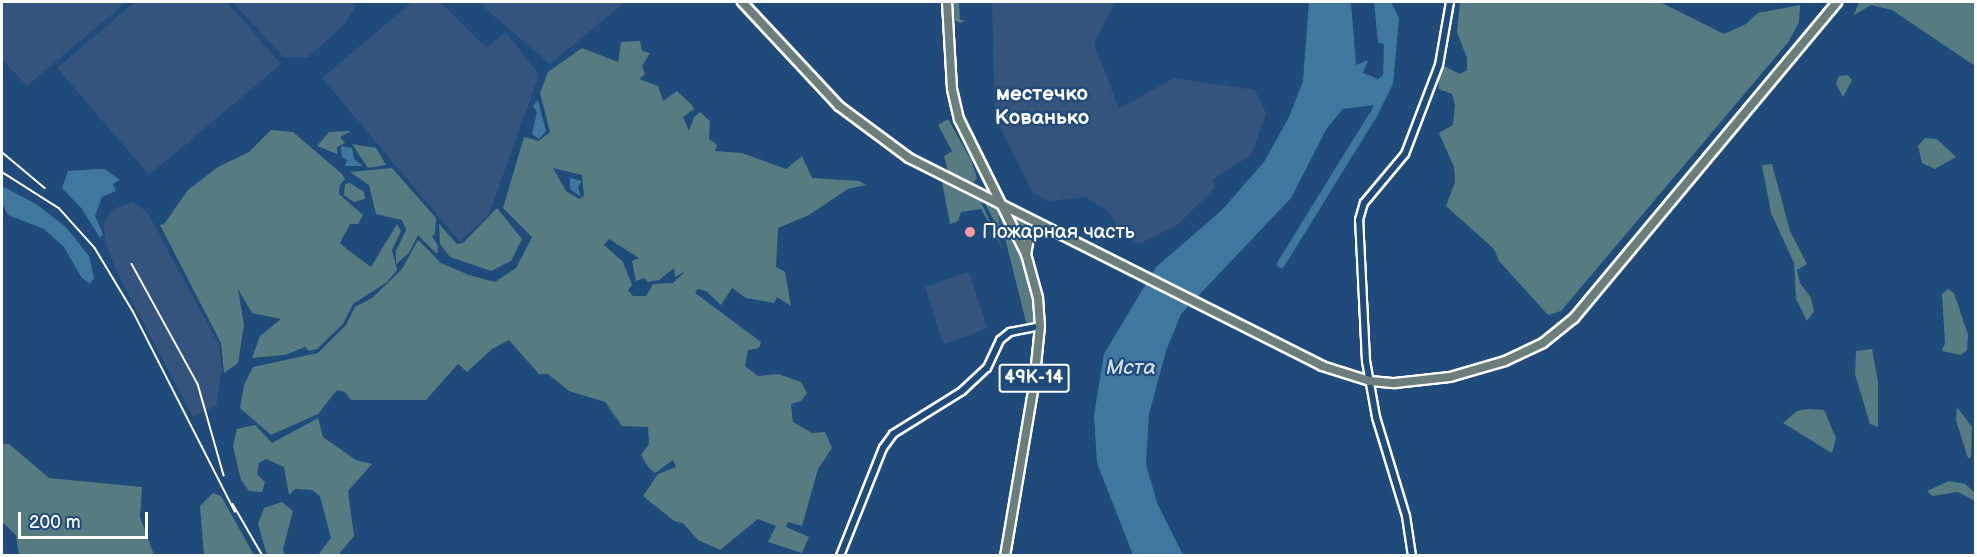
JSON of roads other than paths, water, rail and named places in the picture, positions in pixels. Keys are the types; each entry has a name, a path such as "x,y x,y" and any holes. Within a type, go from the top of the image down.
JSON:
{"main road":[{"path":"742,2 859,122 909,158 1123,267 1209,307 1322,366 1370,381 1395,383 1450,376 1505,361 1543,343 1574,318 1837,2"},
{"path":"946,2 952,89 959,119 1002,205"},
{"name":"49К-14","path":"1002,205 1026,254 1038,298 1040,326 1005,555"},
{"path":"1026,254 1029,238 1037,229 1048,229"}],"street":[{"path":"1412,555 1406,516 1376,417 1366,361 1359,220 1364,203 1405,154 1439,65 1450,2"},
{"path":"840,555 883,448 893,434 962,391 987,368 1000,340 1010,332 1040,326"}],"water":[{"name":"Мста","path":"1309,2 1351,2 1356,65 1368,60 1363,73 1378,79 1383,75 1384,44 1378,43 1374,2 1391,2 1399,18 1393,84 1374,122 1365,124 1374,105 1343,109 1327,128 1291,198 1181,314 1166,351 1149,414 1146,464 1157,503 1183,555 1133,555 1097,463 1094,415 1104,354 1156,267 1221,211 1264,162 1289,117 1303,81"},
{"path":"538,100 546,131 539,139 532,134 537,112 533,106"},
{"path":"341,146 352,148 354,159 363,166 345,166 347,160 342,157"},
{"path":"105,169 120,180 113,184 116,191 102,197 95,216 103,234 100,238 82,209 62,188 68,171"},
{"path":"570,178 582,181 578,187 581,197 570,189"},
{"path":"2,186 36,204 66,227 89,256 94,278 90,284 81,277 64,247 44,229 8,215 2,203"}],"waterway":[{"path":"1281,264 1373,115"}],"railway":[{"path":"2,152 45,188"},
{"path":"2,172 59,208 95,248 133,311 235,511"},
{"path":"132,264 198,384 224,475"},
{"path":"233,504 263,556"}],"place":[{"name":"Пожарная часть","path":"970,232"}],"district":[{"name":"местечко Кованько","path":"1042,106"}]}
